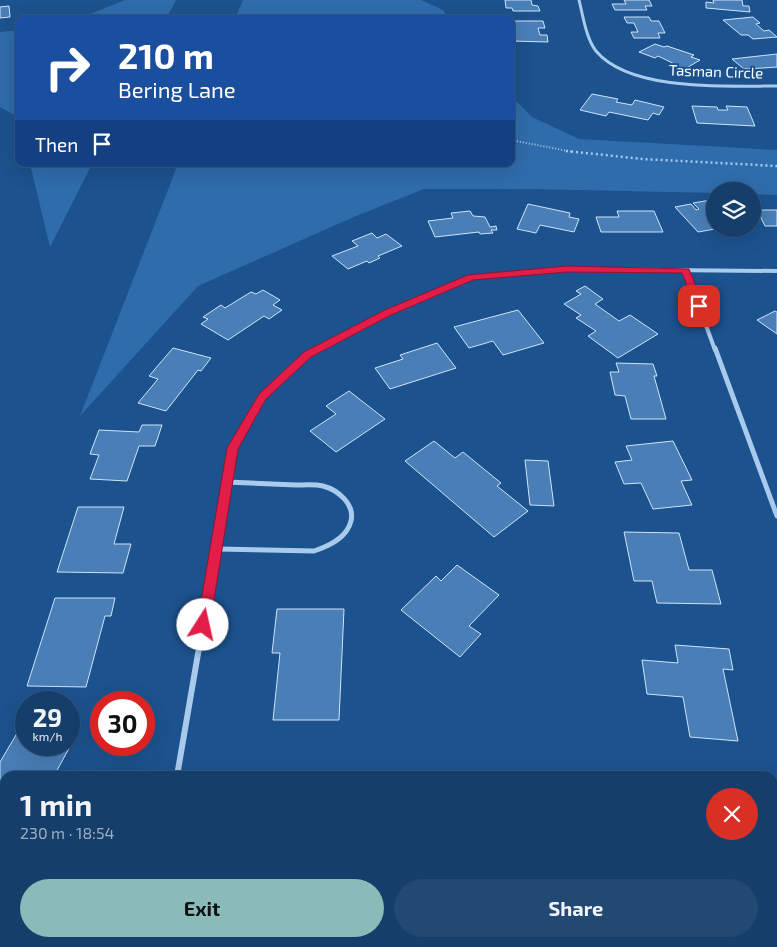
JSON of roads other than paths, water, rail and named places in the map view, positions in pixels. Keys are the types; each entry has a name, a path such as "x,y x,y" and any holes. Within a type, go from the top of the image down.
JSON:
{"street":[{"name":"Tasman Circle","path":"578,0 595,49 609,62 625,70 659,81 676,83 777,86"},
{"path":"178,771 232,448 262,396 308,354 388,312 472,277 567,269 777,271"},
{"path":"686,271 777,516"},
{"path":"216,549 314,551 327,548 341,539 350,527 352,517 351,507 344,497 333,489 323,486 227,482"}]}
